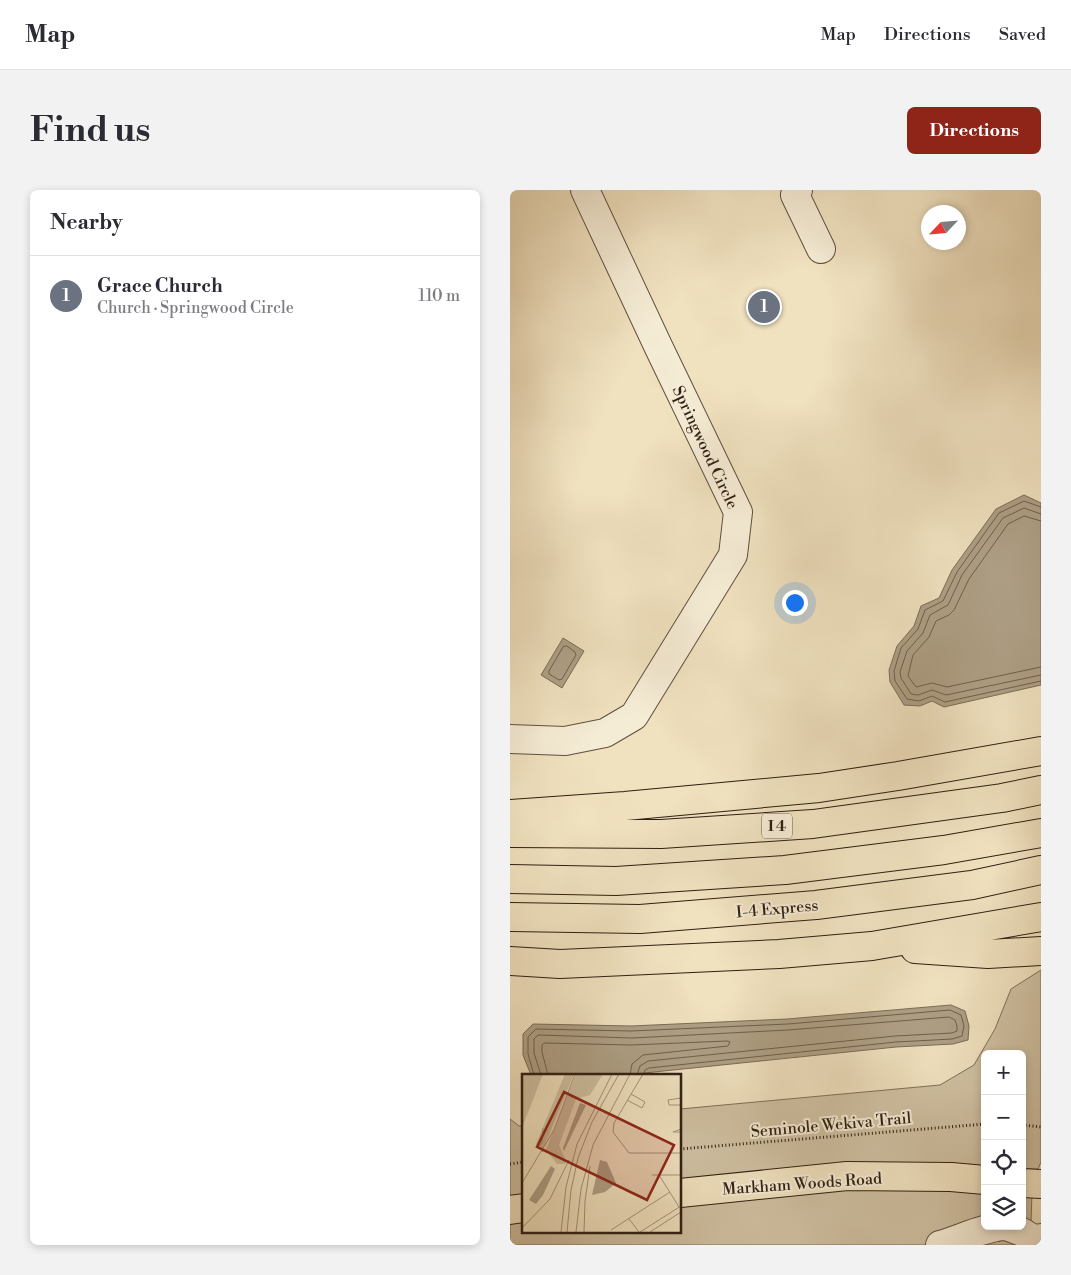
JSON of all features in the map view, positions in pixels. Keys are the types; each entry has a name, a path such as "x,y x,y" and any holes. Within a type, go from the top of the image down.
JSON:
{"main road":[{"path":"510,814 625,806 819,788 1041,751"},
{"name":"I 4","path":"510,833 661,834 813,824 1002,798 1041,790"},
{"path":"510,879 616,881 784,870 944,850 1041,833"},
{"name":"I-4 Express","path":"510,917 640,919 806,906 972,885 1041,870"},
{"path":"510,961 560,964 779,954 872,946 1041,917"},
{"path":"872,946 988,954 1041,951"},
{"name":"Markham Woods Road","path":"681,1193 847,1176 950,1177 981,1180"},
{"path":"1026,1183 1041,1184"}],"street":[{"name":"Springwood Circle","path":"510,739 565,742 605,733 634,716 733,555 738,512 585,190"},
{"path":"795,192 821,249"},
{"path":"940,1245 961,1240 983,1230"},
{"path":"1016,1230 1036,1241 1041,1238"}],"path":[{"name":"Seminole Wekiva Trail","path":"681,1149 981,1124"},
{"path":"1026,1126 1041,1128"}],"shaded area":[{"path":"1041,970 1041,1162 1038,1169 1026,1169 1026,1050 983,1050 995,1029 1011,989"},
{"path":"981,1053 981,1169 681,1183 681,1109 940,1085 974,1065"},
{"path":"510,1119 519,1126 522,1126 522,1199 510,1200"},
{"path":"847,1186 981,1190 981,1230 1026,1230 1026,1193 1032,1193 1031,1222 1026,1245 510,1245 510,1219 522,1218 522,1232 681,1232 681,1203"}],"water":[{"path":"1024,495 1041,503 1041,685 944,707 932,701 920,706 904,705 890,682 889,670 897,646 914,626 921,606 939,598 952,570 996,509"},
{"path":"563,638 584,651 562,688 541,675"},
{"path":"951,1005 965,1011 969,1026 968,1040 953,1044 896,1047 635,1074 531,1074 523,1055 523,1034 533,1024 631,1026 787,1019"}],"place":[{"name":"Grace Church","path":"764,307"}]}
